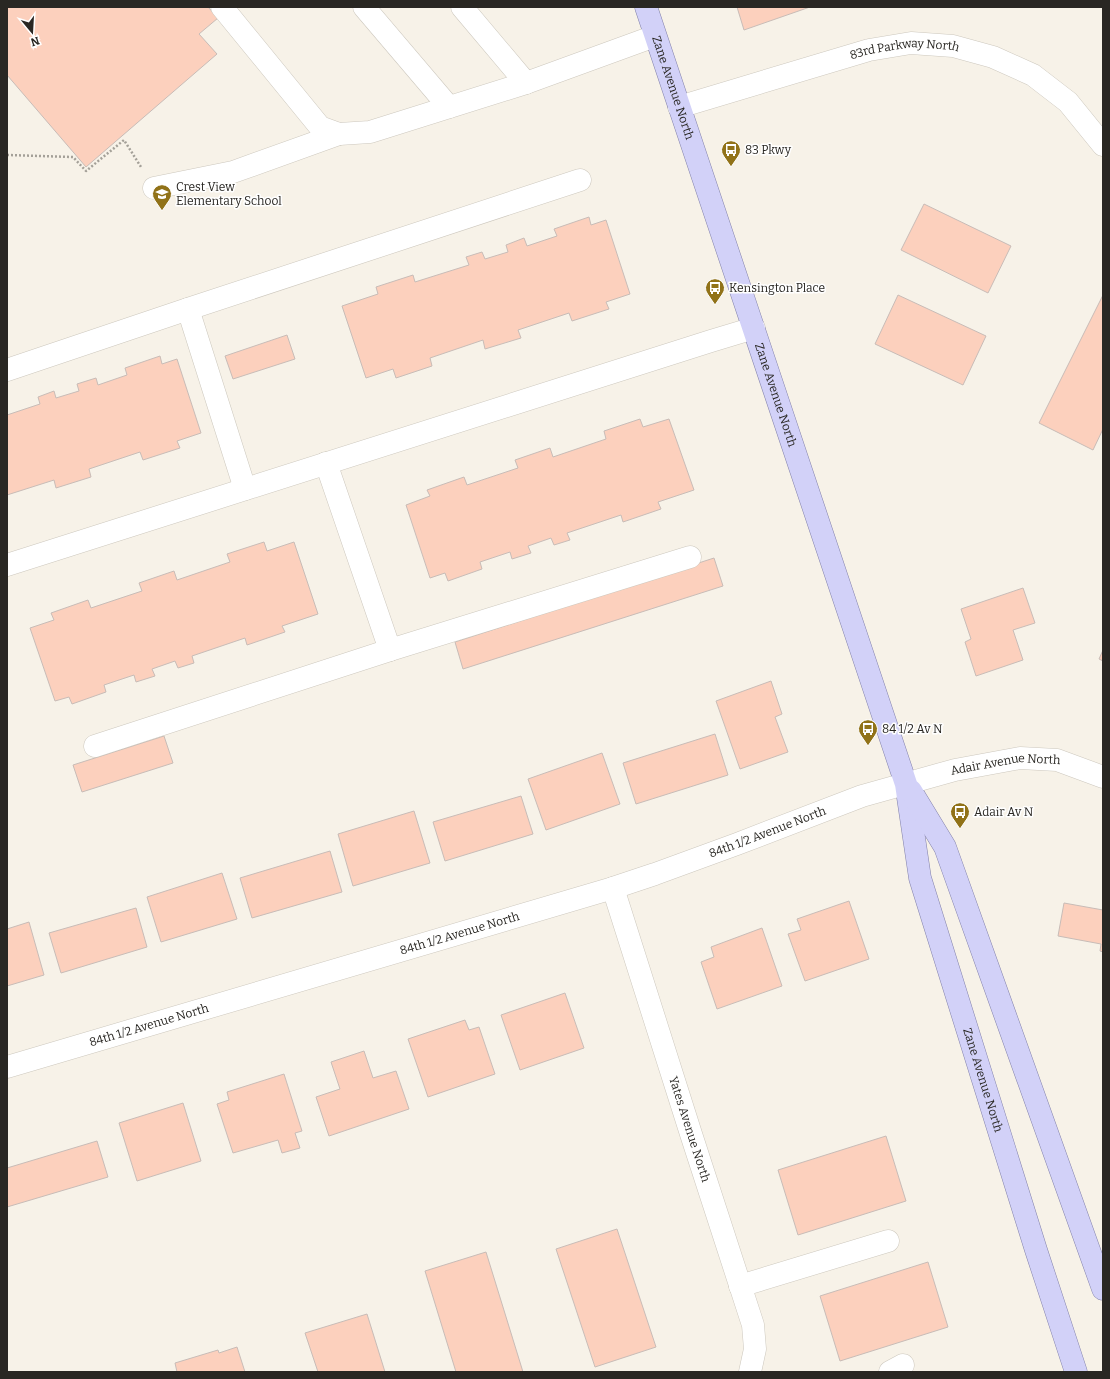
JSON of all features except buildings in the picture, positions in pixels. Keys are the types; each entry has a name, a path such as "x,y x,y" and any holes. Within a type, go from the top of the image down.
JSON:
{"main road":[{"name":"Zane Avenue North","path":"646,7 906,784 920,878 1036,1250 1076,1372"},
{"name":"Zane Avenue North","path":"906,784 946,847 1103,1289"}],"street":[{"path":"222,7 320,127 339,134"},
{"path":"364,7 449,107"},
{"path":"462,7 526,83"},
{"path":"154,188 233,172 339,134 370,132 526,83 656,36"},
{"name":"83rd Parkway North","path":"679,106 869,50 911,43 953,46 993,57 1033,75 1068,102 1103,145"},
{"path":"7,370 580,180"},
{"path":"188,309 246,489"},
{"path":"7,565 754,328"},
{"path":"326,464 390,650"},
{"path":"95,746 390,650 690,557"},
{"name":"Adair Avenue North","path":"906,784 955,770 1020,758 1057,760 1103,777"},
{"name":"84th 1/2 Avenue North","path":"7,1067 613,888 729,847 862,796 906,784"},
{"name":"Yates Avenue North","path":"613,888 752,1325 755,1350 750,1372"},
{"path":"740,1286 888,1241"}],"path":[{"path":"7,155 73,157 86,171 124,140 154,188"}],"place":[{"name":"83 Pkwy","path":"731,167"},
{"name":"Crest View Elementary School","path":"162,211"},
{"name":"Kensington Place","path":"715,305"},
{"name":"84 1/2 Av N","path":"868,746"},
{"name":"Adair Av N","path":"960,829"}]}
